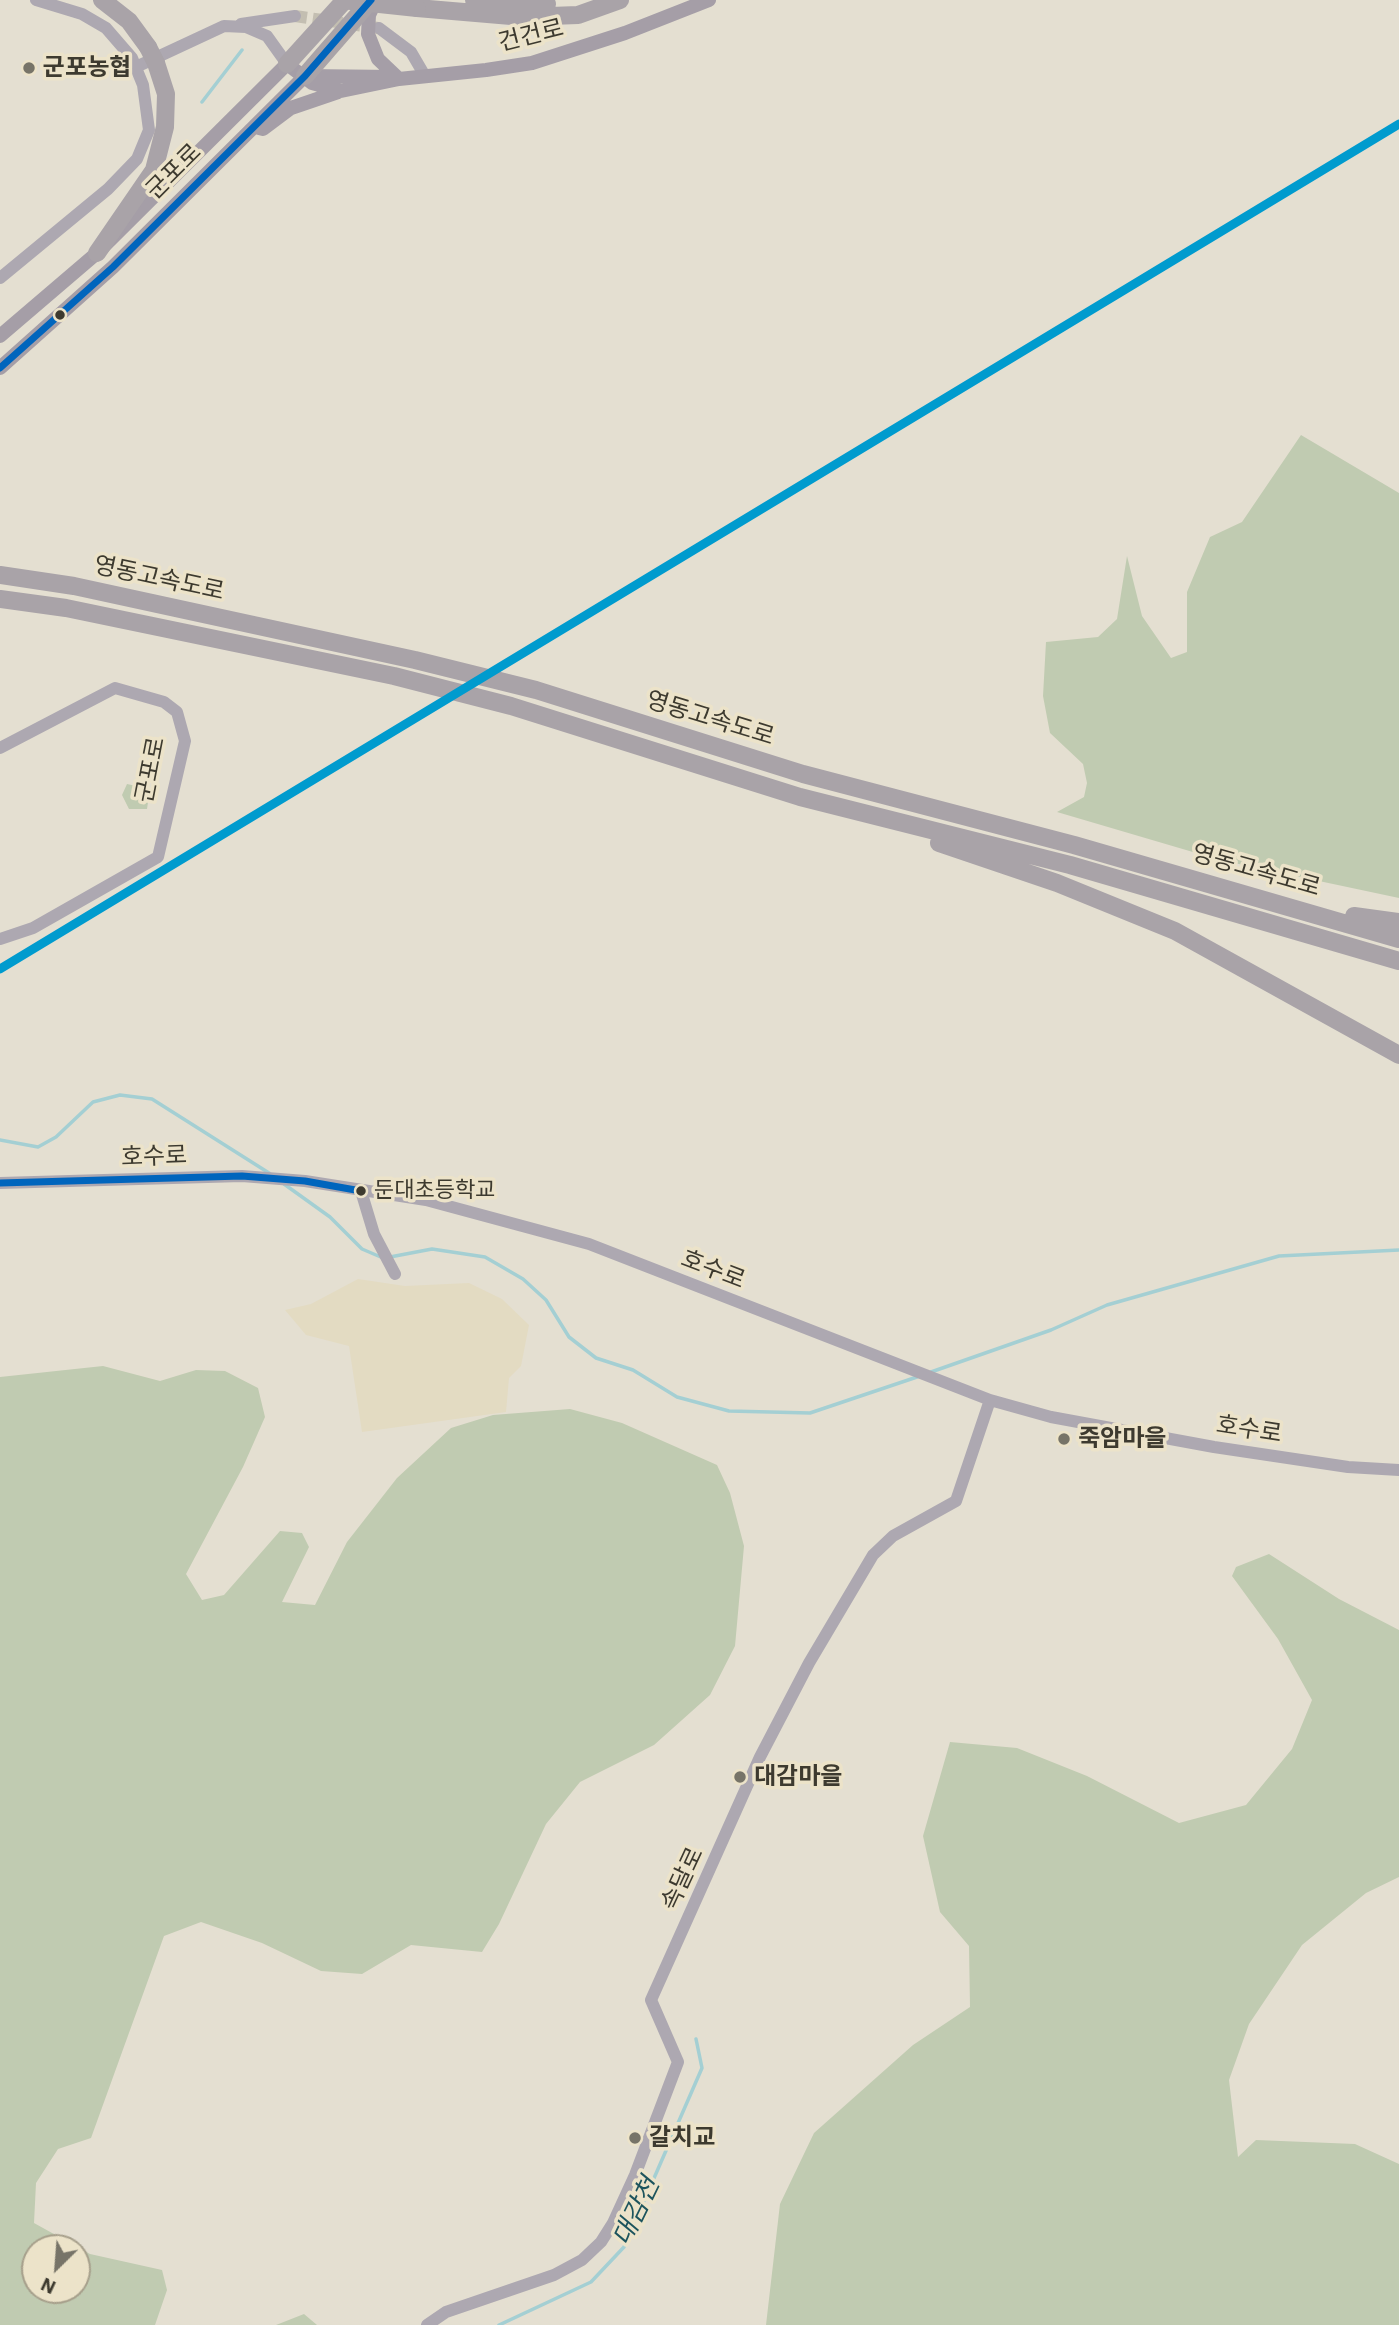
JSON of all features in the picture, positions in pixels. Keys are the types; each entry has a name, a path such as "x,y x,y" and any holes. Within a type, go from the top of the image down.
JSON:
{"highway":[{"path":"97,253 154,170 165,127 166,94 152,55 129,21 102,0"},
{"path":"344,0 523,17 578,15 620,0"},
{"name":"군포로","path":"287,64 344,0"},
{"name":"군포로","path":"305,76 371,0"},
{"path":"474,0 577,4 589,0"},
{"name":"영동고속도로","path":"0,575 74,586 415,660 536,690 803,774 1074,845 1399,939"},
{"name":"영동고속도로","path":"0,599 66,608 394,676 511,705 800,797 1069,865 1399,961"},
{"path":"800,797 1038,876 1149,919 1234,961 1332,1020 1399,1055"},
{"path":"1296,908 1399,922"}],"main road":[{"path":"376,0 369,15 368,34 378,58 399,79"},
{"name":"건건로","path":"254,127 263,129 292,108 341,91 399,79 532,63 625,33 709,0"},
{"path":"287,64 324,89 341,91"},
{"name":"군포로","path":"0,336 97,253 287,64"},
{"name":"건건로","path":"305,76 383,75 399,79"},
{"name":"군포로","path":"0,368 113,267 305,76"}],"street":[{"path":"0,278 108,190 137,159 149,130 143,85 136,67 132,58 106,28 82,14 36,0"},
{"path":"136,67 224,26 295,16"},
{"path":"224,26 246,27 267,36 287,64"},
{"path":"379,28 411,52 425,76"},
{"path":"0,327 18,320"},
{"name":"군포로","path":"0,748 115,688 164,702 177,712 185,741 158,857 33,928 0,939"},
{"name":"호수로","path":"0,1183 242,1176 305,1181 426,1200 589,1244 990,1400 1052,1417 1214,1447 1348,1467 1399,1471"},
{"path":"361,1191 374,1234 395,1274"},
{"name":"속달로","path":"427,2325 446,2312 554,2275 582,2260 601,2242 613,2223 678,2062 652,2000 774,1726 873,1555 893,1536 956,1501 990,1400"}],"shaded area":[{"path":"358,1279 405,1286 469,1283 502,1299 529,1325 521,1366 509,1378 506,1412 362,1432 349,1346 306,1335 285,1310 311,1304"}],"green space":[{"path":"1301,435 1399,493 1399,898 1220,860 1057,812 1084,797 1087,783 1083,764 1050,733 1043,696 1046,642 1098,637 1117,619 1127,556 1142,616 1171,658 1187,652 1187,592 1210,537 1242,522"},
{"path":"127,784 150,789 147,809 129,809 122,795"},
{"path":"103,1366 160,1381 196,1370 225,1371 258,1388 265,1417 243,1467 186,1574 202,1600 224,1595 280,1531 302,1533 309,1547 282,1602 315,1605 347,1542 397,1478 451,1428 493,1415 570,1409 622,1423 717,1465 730,1493 744,1546 735,1646 710,1695 654,1745 580,1782 546,1824 499,1924 482,1952 411,1945 362,1974 321,1971 262,1943 201,1922 164,1936 91,2138 58,2149 36,2183 34,2223 54,2234 21,2234 21,2304 91,2304 91,2254 162,2270 167,2290 155,2325 0,2325 0,1377"},
{"path":"1269,1554 1339,1599 1399,1630 1399,1877 1366,1893 1302,1945 1249,2024 1229,2080 1238,2157 1256,2140 1355,2144 1399,2164 1399,2325 766,2325 780,2204 814,2133 913,2045 970,2007 969,1946 940,1912 923,1836 950,1742 1017,1748 1087,1776 1179,1823 1246,1805 1292,1749 1312,1700 1278,1639 1232,1576 1236,1567"},
{"path":"304,2314 317,2325 276,2325"}],"waterway":[{"path":"202,102 242,50"},
{"path":"0,1140 38,1147 56,1137 93,1102 120,1095 152,1099 269,1173"},
{"path":"284,1184 330,1217 362,1249 383,1258"},
{"path":"390,1257 432,1249 485,1257 523,1279 546,1300 569,1337 596,1358 633,1370 677,1397 729,1411 810,1413 917,1377"},
{"path":"931,1372 1051,1330 1107,1305 1279,1256 1399,1250"},
{"name":"대감천","path":"499,2325 591,2282 624,2247 702,2068 696,2039"}],"tunnel":[{"path":"295,16 378,28"}],"transit line":[{"path":"0,368 113,267 305,76 371,0"},
{"path":"0,969 1399,124"},
{"path":"0,1183 242,1176 305,1181 361,1191"}],"place":[{"name":"군포농협","path":"29,68"},
{"name":"둔대초등학교","path":"361,1191"},
{"name":"죽암마을","path":"1064,1439"},
{"name":"대감마을","path":"740,1777"},
{"name":"갈치교","path":"635,2138"}]}
